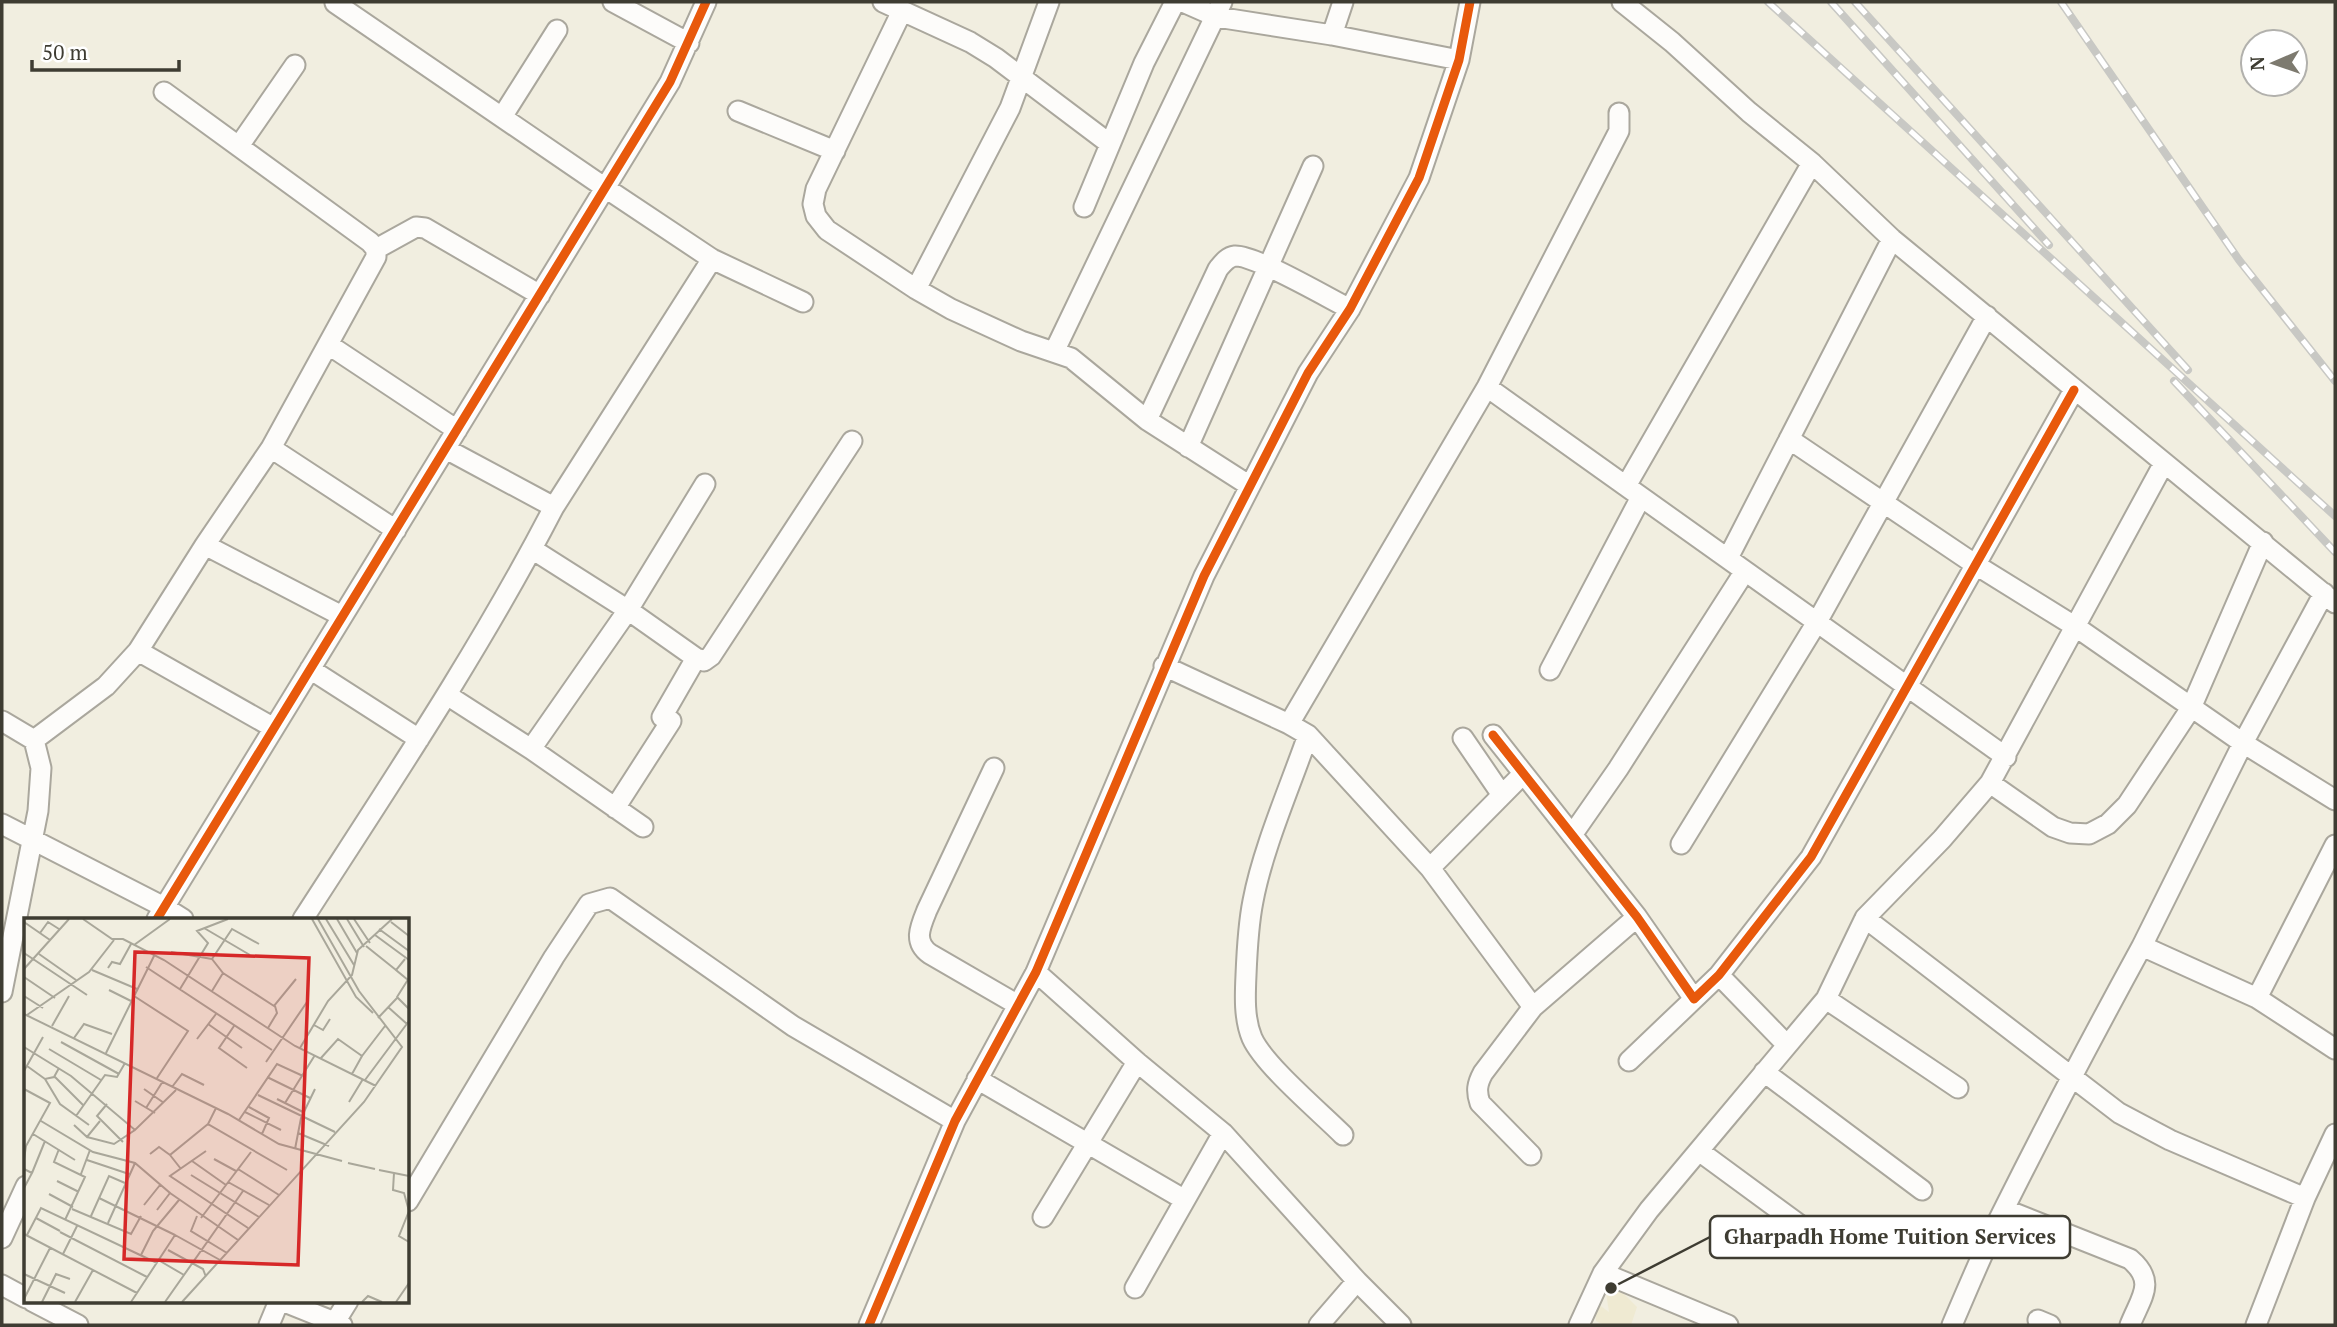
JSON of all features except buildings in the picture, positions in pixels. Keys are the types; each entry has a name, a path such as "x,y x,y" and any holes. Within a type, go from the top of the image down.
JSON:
{"street":[{"path":"613,2 689,43"},
{"path":"161,913 670,82 706,2"},
{"path":"883,2 970,42 996,58 1110,144"},
{"path":"916,289 1010,108 1049,2"},
{"path":"1084,207 1144,63 1175,2"},
{"path":"1183,2 1459,60"},
{"path":"1332,35 1343,2"},
{"path":"869,1325 955,1121 1036,972 1204,576 1308,373 1350,309 1419,178 1459,60 1471,2"},
{"path":"1622,2 1812,163 1892,239 2330,598 2243,743 2142,946 2070,1077 2004,1209 1952,1325"},
{"path":"335,3 712,259 803,302"},
{"path":"1055,350 1220,9"},
{"path":"902,11 817,189 813,204 816,216 827,230 916,289 984,326 1071,358 1147,420 1250,486"},
{"path":"502,117 557,30"},
{"path":"239,146 295,65"},
{"path":"164,92 376,249"},
{"path":"738,111 835,151"},
{"path":"1289,724 1487,387 1619,131 1619,113"},
{"path":"1550,670 1634,491 1812,163"},
{"path":"1188,447 1313,166"},
{"path":"376,249 416,227 425,228 540,295"},
{"path":"1728,558 1892,239"},
{"path":"34,740 106,686 138,650 271,448 371,269 376,249"},
{"path":"1147,420 1218,269 1227,259 1236,256 1267,266 1350,309"},
{"path":"304,918 447,695 554,507 712,259"},
{"path":"1681,844 1817,622 1987,316"},
{"path":"329,345 457,430"},
{"path":"1487,387 2006,757"},
{"path":"1629,1061 1719,975 1811,857 2074,390"},
{"path":"1789,439 1976,565 2076,627 2243,743 2335,800"},
{"path":"532,549 704,661 711,656 852,441"},
{"path":"271,448 396,530"},
{"path":"446,449 554,507"},
{"path":"1579,1325 1603,1273 1649,1210 1826,999 1865,918 1942,839 1990,783 2164,463"},
{"path":"531,749 628,610 705,484"},
{"path":"1990,783 2053,827 2070,834 2089,834 2108,824 2127,805 2191,708 2263,542"},
{"path":"205,545 342,616"},
{"path":"1572,835 1618,769 1745,571"},
{"path":"138,650 274,728"},
{"path":"615,808 667,719 696,658"},
{"path":"1164,666 1308,735 1430,868 1533,1007"},
{"path":"310,669 419,739"},
{"path":"447,695 531,749 643,827"},
{"path":"2,721 34,740 41,768 38,811 2,992"},
{"path":"1308,735 1259,874 1253,899 1248,927 1245,999 1253,1039 1264,1057 1343,1135"},
{"path":"1493,736 1637,917 1694,999"},
{"path":"1463,738 1502,795"},
{"path":"994,768 927,910 918,940 930,954 1018,1005"},
{"path":"1430,868 1523,774"},
{"path":"2,824 161,913 179,918"},
{"path":"2257,998 2335,845"},
{"path":"410,1198 554,957 589,904 610,898 793,1026 955,1121"},
{"path":"1531,1155 1480,1103 1478,1083 1533,1007 1637,917"},
{"path":"1865,918 2119,1113 2170,1140 2305,1198"},
{"path":"2142,946 2257,998 2335,1049"},
{"path":"1036,972 1137,1062 1223,1133 1357,1281 1401,1325"},
{"path":"1719,975 1787,1045"},
{"path":"1826,999 1958,1088"},
{"path":"1043,1217 1137,1062"},
{"path":"1764,1072 1922,1190"},
{"path":"977,1079 1185,1200"},
{"path":"1135,1288 1223,1133"},
{"path":"2256,1325 2305,1198 2335,1134"},
{"path":"1699,1151 1823,1242"},
{"path":"2,1238 24,1190"},
{"path":"2004,1209 2130,1259 2142,1269 2146,1281 2130,1325"},
{"path":"1603,1273 1689,1318 1728,1325"},
{"path":"1319,1325 1357,1281"},
{"path":"2,1285 24,1297"},
{"path":"34,1302 78,1325"},
{"path":"269,1325 280,1302"},
{"path":"283,1302 338,1324 348,1302"}],"shaded area":[{"path":"1603,1273 1637,1307 1631,1325 1604,1325 1596,1321 1595,1302 1609,1312"}],"railway":[{"path":"1768,2 2335,516"},
{"path":"1831,2 2049,245"},
{"path":"1855,2 2188,370"},
{"path":"2061,2 2239,260 2335,381"},
{"path":"2174,381 2335,552"}],"cycle path":[{"path":"158,918 670,82 706,2"},
{"path":"869,1325 955,1121 1036,972 1204,576 1308,373 1350,309 1419,178 1459,60 1470,2"},
{"path":"1493,735 1637,917 1694,999 1719,975 1811,857 2074,390"}],"place":[{"name":"Gharpadh Home Tuition Services","path":"1611,1288"}]}
